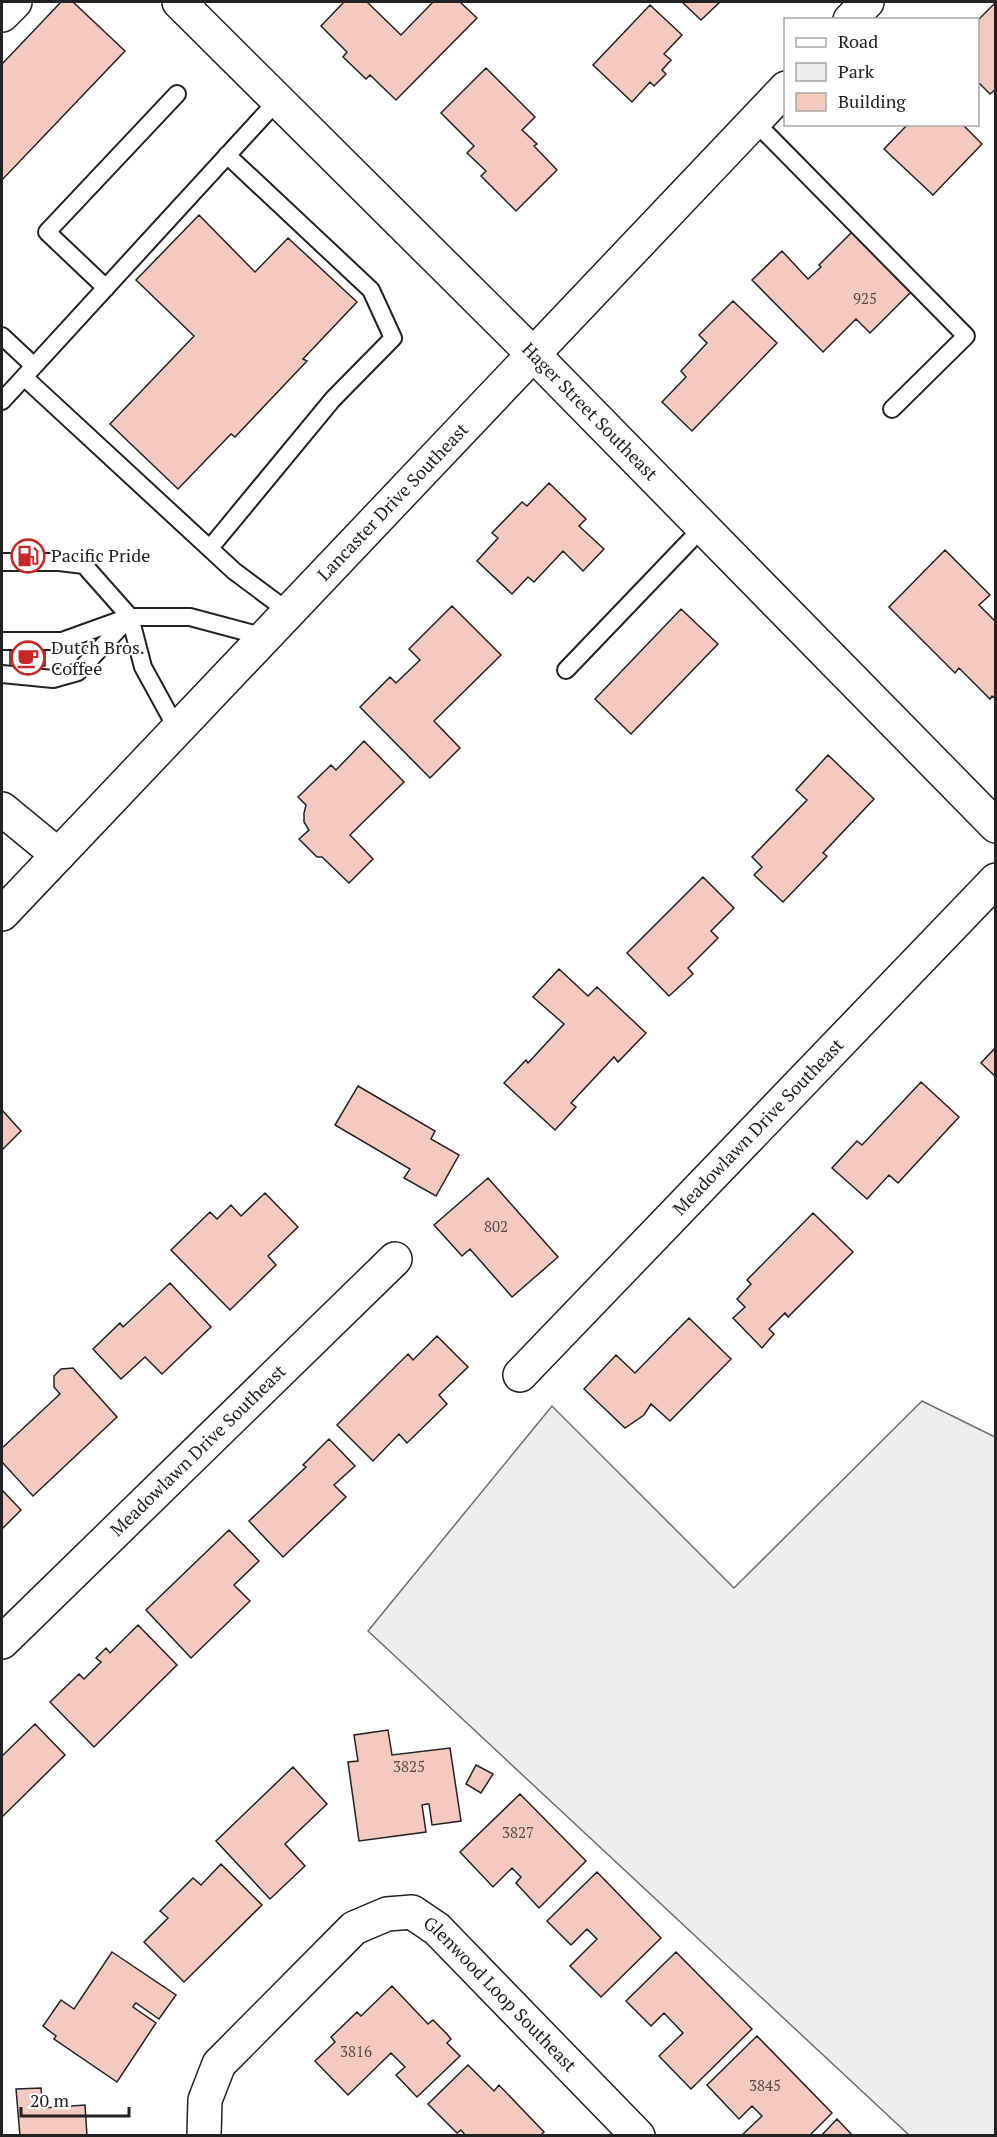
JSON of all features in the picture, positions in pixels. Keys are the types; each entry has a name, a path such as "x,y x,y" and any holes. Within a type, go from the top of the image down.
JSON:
{"street":[{"path":"2,15 15,2"},
{"name":"Hager Street Southeast","path":"179,2 534,355 996,826"},
{"path":"852,18 867,2"},
{"name":"Lancaster Drive Southeast","path":"2,914 784,90"},
{"path":"2,808 58,855"},
{"name":"Meadowlawn Drive Southeast","path":"520,1375 996,880"},
{"name":"Meadowlawn Drive Southeast","path":"2,1642 395,1259"},
{"name":"Glenwood Loop Southeast","path":"204,2136 205,2100 219,2064 354,1928 387,1914 412,1912 437,1929 638,2136"}],"lane":[{"path":"106,288 47,232 177,94"},
{"path":"2,401 278,100"},
{"path":"754,121 966,336 892,409"},
{"path":"210,548 333,399 393,338 370,290 227,155"},
{"path":"2,336 29,371 210,548 234,571 289,612"},
{"path":"566,670 703,527"},
{"path":"2,562 60,562 84,565 130,617 143,667 177,729"},
{"path":"2,674 53,679 78,672 130,617"},
{"path":"2,641 62,641 130,617 190,617 265,637"}],"green space":[{"path":"922,1401 995,1437 995,2135 909,2135 368,1631 552,1406 734,1588"}],"building":[{"path":"61,2 73,2 125,51 2,180 2,64"},
{"path":"344,2 367,2 401,35 433,2 460,2 477,18 396,100 370,75 366,79 343,57 347,52 321,26"},
{"path":"682,2 720,2 701,20"},
{"path":"996,2 996,89 990,94 979,83 979,19"},
{"path":"650,5 682,35 664,54 671,60 662,70 666,74 654,86 650,82 632,102 593,65"},
{"path":"486,68 535,117 522,130 537,144 534,146 557,170 516,211 481,176 486,171 467,153 474,146 441,113"},
{"path":"906,126 964,126 982,144 933,195 884,149"},
{"path":"199,215 255,272 288,238 357,302 303,359 307,361 235,437 231,434 178,489 110,424 194,336 136,280"},
{"path":"852,232 911,292 870,333 856,319 823,352 752,280 782,251 808,279"},
{"path":"733,301 777,343 692,431 662,402 686,377 681,371 707,343 699,335"},
{"path":"549,483 586,519 579,526 604,549 583,571 563,551 534,582 528,577 512,594 477,561 498,538 492,533 522,502 527,506"},
{"path":"945,550 990,595 979,605 996,622 996,699 992,696 990,699 959,668 955,673 889,607"},
{"path":"452,606 501,655 434,721 460,748 430,778 360,707 390,677 396,683 420,660 409,649"},
{"path":"681,609 718,644 631,734 595,699"},
{"name":"Dutch Bros. Coffee","path":"45,650 45,666 10,666 10,651"},
{"path":"364,741 404,782 350,835 373,859 349,883 299,839 309,830 304,822 306,805 298,797 331,765 336,770"},
{"path":"828,755 874,799 823,853 827,856 783,902 754,875 762,867 752,857 807,800 796,790"},
{"path":"703,877 734,908 711,931 718,938 688,968 693,974 669,996 627,953"},
{"path":"559,969 588,996 597,987 646,1033 618,1062 614,1057 571,1103 576,1107 555,1130 504,1083 526,1060 528,1063 564,1024 533,997"},
{"path":"996,1047 996,1077 981,1063"},
{"path":"921,1082 959,1117 898,1183 889,1175 867,1199 832,1168 857,1141 862,1145"},
{"path":"358,1086 435,1131 431,1139 459,1155 436,1196 404,1178 410,1169 335,1125"},
{"path":"2,1110 21,1131 2,1150"},
{"path":"488,1178 558,1257 512,1297 470,1249 462,1256 434,1225"},
{"path":"265,1193 298,1227 268,1256 276,1265 230,1310 171,1250 210,1212 217,1219 231,1205 241,1216"},
{"path":"813,1213 853,1252 788,1317 785,1313 769,1329 774,1334 762,1348 733,1318 745,1307 737,1299 751,1284 747,1280"},
{"path":"170,1283 211,1327 162,1374 145,1357 121,1379 93,1349 120,1323 123,1327"},
{"path":"689,1318 731,1359 670,1421 651,1404 644,1415 625,1428 584,1389 616,1355 635,1373"},
{"path":"437,1336 468,1367 439,1395 447,1404 407,1443 399,1434 373,1461 337,1425 408,1354 413,1360"},
{"path":"73,1368 117,1417 33,1496 2,1462 2,1448 60,1394 54,1387 54,1376 61,1369"},
{"path":"329,1439 355,1466 334,1485 346,1497 283,1557 249,1521 306,1467 303,1465"},
{"path":"2,1490 21,1510 2,1529"},
{"path":"229,1530 259,1561 234,1585 250,1601 191,1658 146,1610"},
{"path":"138,1625 177,1665 94,1747 50,1702 79,1674 84,1679 101,1662 96,1658 106,1648 110,1653"},
{"path":"35,1724 65,1755 2,1817 2,1756"},
{"path":"388,1730 392,1755 450,1748 461,1821 432,1825 429,1804 427,1804 422,1805 426,1832 359,1841 348,1762 358,1761 354,1735"},
{"path":"476,1765 493,1774 481,1793 466,1784"},
{"path":"293,1767 327,1804 285,1844 305,1866 270,1899 216,1841"},
{"path":"520,1794 586,1861 539,1908 516,1883 521,1877 512,1868 493,1887 460,1852"},
{"path":"221,1864 262,1905 184,1982 144,1942 168,1918 160,1911 193,1878 201,1885"},
{"path":"597,1872 661,1938 601,1997 570,1966 597,1939 587,1929 571,1945 547,1921"},
{"path":"112,1952 176,1995 159,2019 136,2003 134,2005 133,2007 156,2023 117,2082 54,2039 56,2036 43,2026 61,2000 74,2009"},
{"path":"676,1952 752,2029 691,2089 659,2056 683,2033 664,2013 651,2026 626,2001"},
{"path":"392,1986 428,2024 433,2020 447,2034 451,2039 447,2043 460,2056 417,2097 396,2075 405,2067 391,2053 348,2095 315,2061 335,2042 331,2037 357,2012 361,2016"},
{"path":"757,2036 832,2113 809,2136 741,2136 762,2116 752,2106 739,2119 707,2085"},
{"path":"468,2065 494,2091 499,2085 544,2132 540,2136 466,2136 461,2130 457,2133 428,2104"},
{"path":"41,2088 43,2108 85,2105 87,2136 20,2136 16,2089"},
{"path":"837,2119 853,2136 821,2136"}],"place":[{"name":"Pacific Pride","path":"28,556"},
{"name":"Dutch Bros. Coffee","path":"28,658"}]}
